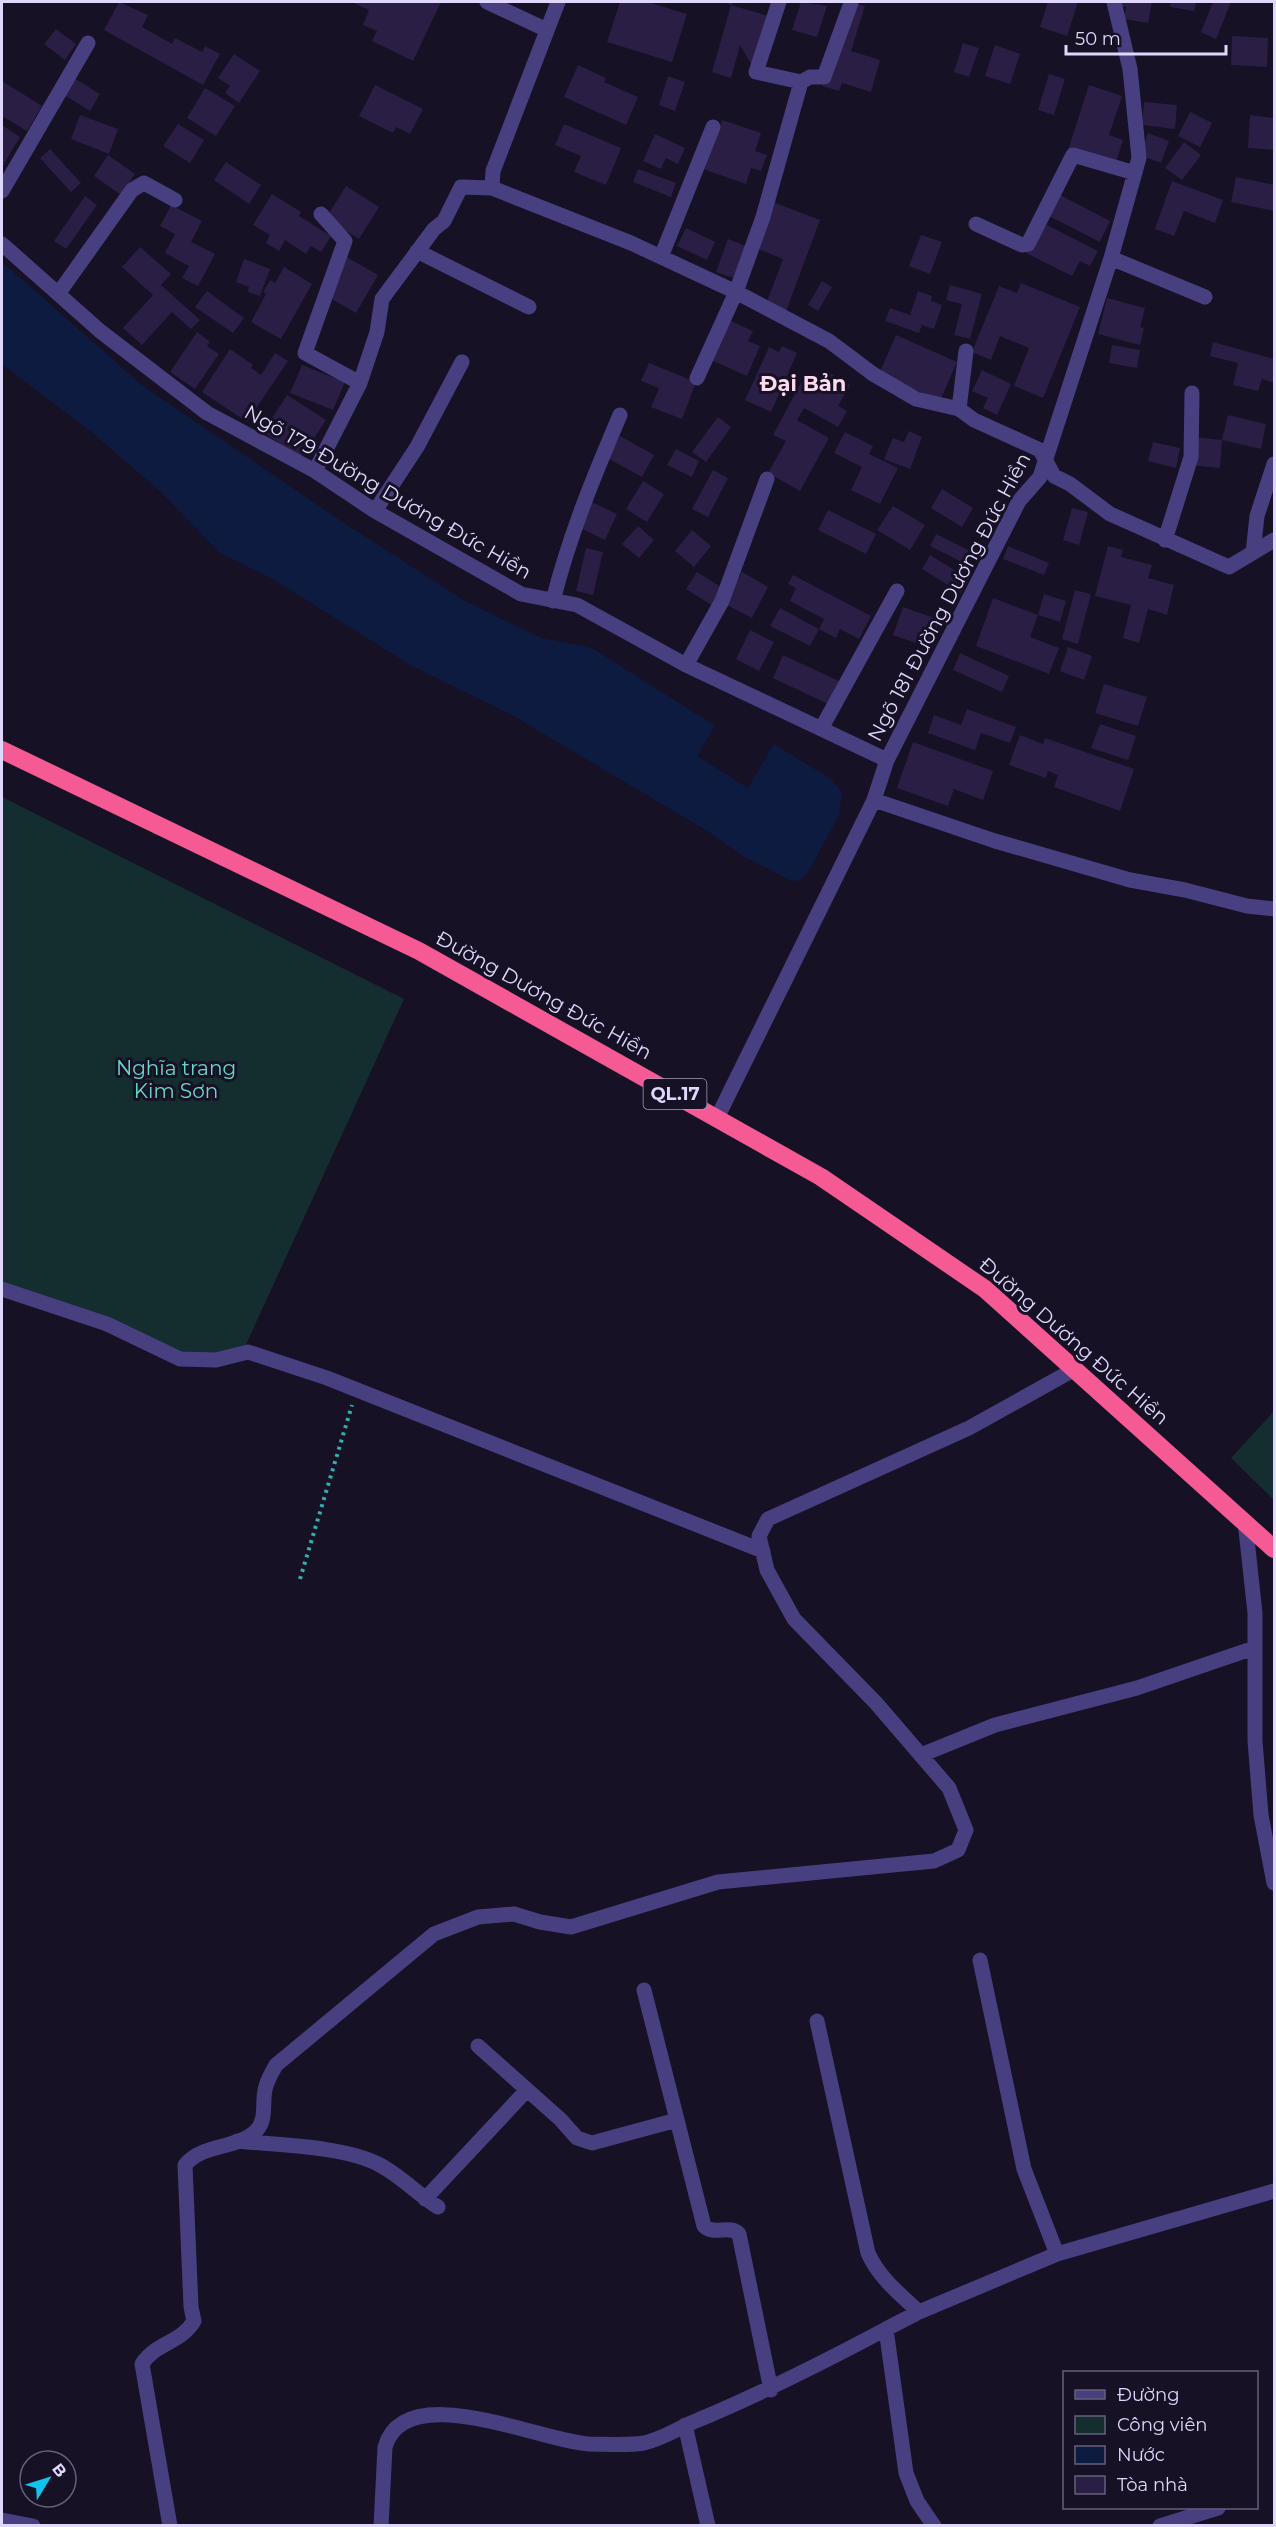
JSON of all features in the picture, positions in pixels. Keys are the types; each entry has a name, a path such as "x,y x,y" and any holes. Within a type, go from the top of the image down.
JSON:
{"highway":[{"name":"Đường Dương Đức Hiền","path":"2,750 419,951 821,1177 986,1289 1275,1549"}],"street":[{"path":"487,2 547,30"},
{"path":"492,188 493,171 558,2"},
{"path":"778,2 756,72 801,82"},
{"name":"Ngõ 181 Đường Dương Đức Hiền","path":"717,1118 874,800 887,760 1019,501 1040,477 1043,455 1111,258 1139,158 1130,69 1114,2"},
{"path":"698,378 736,292 763,217 801,82 810,76 824,76 851,3"},
{"path":"2,191 88,43"},
{"path":"662,257 713,128"},
{"path":"976,224 1022,245 1028,244 1073,155 1135,173"},
{"path":"58,294 132,190 144,183 175,200"},
{"path":"315,471 360,383 377,332 382,299 434,229 444,221 461,187 492,188 662,257 736,292 846,351 862,366 916,399 959,409 974,420 1043,455 1054,476 1110,514 1164,540 1228,567 1275,540"},
{"path":"321,214 345,241 305,353 360,383"},
{"name":"Ngõ 179 Đường Dương Đức Hiền","path":"2,244 100,331 207,413 315,471 375,511 521,594 577,605 686,665 887,760"},
{"path":"417,251 529,307"},
{"path":"1111,258 1205,297"},
{"path":"959,409 966,351"},
{"path":"375,511 417,447 462,362"},
{"path":"1164,540 1191,457 1192,393"},
{"path":"553,601 565,556 589,486 620,415"},
{"path":"1253,553 1259,504 1275,464"},
{"path":"686,665 722,601 767,479"},
{"path":"821,729 897,591"},
{"path":"874,800 995,841 1130,880 1185,890 1247,906 1275,909"},
{"path":"2,1289 107,1324 180,1359 216,1360 248,1352 357,1390 763,1551"},
{"path":"170,2526 142,2364 149,2352 172,2344 189,2331 194,2321 191,2307 185,2165 193,2156 237,2141 256,2131 264,2116 265,2088 276,2065 434,1934 478,1917 514,1914 540,1922 571,1927 718,1882 933,1861 958,1850 966,1830 949,1788 876,1703 794,1619 767,1570 759,1536 768,1519 969,1428 1075,1369"},
{"path":"1245,1521 1255,1613 1255,1741 1261,1815 1275,1883"},
{"path":"921,1755 995,1725 1137,1688 1254,1648"},
{"path":"980,1960 1024,2169 1058,2254"},
{"path":"644,1990 704,2226 712,2231 732,2229 739,2234 771,2390"},
{"path":"817,2021 868,2253 875,2268 885,2281 920,2312"},
{"path":"478,2046 577,2138 592,2143 677,2120"},
{"path":"237,2141 310,2148 357,2157 378,2164 432,2203 527,2090"},
{"path":"381,2526 385,2447 388,2436 408,2420 450,2415 514,2425 546,2436 586,2444 644,2443 771,2390 920,2312 1058,2254 1275,2191"},
{"path":"886,2329 906,2473 917,2501 934,2526"},
{"path":"685,2425 708,2526"},
{"path":"1160,2526 1215,2509"},
{"path":"2,2520 33,2526"}],"path":[{"path":"300,1579 357,1390"}],"green space":[{"name":"Nghĩa trang Kim Sơn","path":"2,797 404,999 244,1349 180,1359 101,1319 2,1293"},
{"path":"1274,1411 1274,1500 1231,1458"}],"water":[{"path":"2,262 143,386 338,519 465,601 541,638 592,648 715,726 697,756 748,788 774,744 831,779 842,792 839,815 807,874 799,881 790,880 741,855 709,832 512,715 412,666 273,579 220,553 161,492 89,430 2,364"}],"building":[{"path":"119,2 148,15 142,27 172,44 175,38 202,52 205,46 220,54 203,85 104,30"},
{"path":"351,2 441,2 413,61 372,41 377,31 363,25 369,10"},
{"path":"620,2 648,2 687,14 672,62 607,42"},
{"path":"801,2 827,6 817,37 792,30"},
{"path":"1048,2 1078,2 1067,36 1040,27"},
{"path":"1117,2 1152,2 1148,23 1124,19 1126,7 1117,5"},
{"path":"1171,2 1196,2 1194,11 1170,7"},
{"path":"1213,2 1231,2 1216,39 1201,32"},
{"path":"851,3 865,6 851,51 880,60 871,92 842,83 839,91 822,86"},
{"path":"731,5 768,16 756,72 740,45 731,78 712,72"},
{"path":"56,29 76,44 65,60 44,44"},
{"path":"1232,36 1268,38 1267,67 1231,65"},
{"path":"963,43 979,48 969,77 954,72"},
{"path":"995,45 1020,54 1010,84 985,76"},
{"path":"234,54 260,71 239,103 225,93 230,86 218,78"},
{"path":"578,65 606,78 604,82 638,97 626,125 564,97"},
{"path":"1049,74 1065,79 1054,115 1038,110"},
{"path":"668,76 685,82 675,111 659,105"},
{"path":"74,78 100,94 90,111 64,95"},
{"path":"2,81 42,106 27,131 2,116"},
{"path":"375,85 423,109 410,134 396,127 393,133 359,116"},
{"path":"1089,85 1122,96 1109,135 1123,140 1115,165 1068,150"},
{"path":"205,88 235,106 216,136 187,118"},
{"path":"1144,102 1177,105 1175,129 1142,125"},
{"path":"1190,112 1212,123 1200,147 1178,136"},
{"path":"80,115 118,129 109,154 71,139"},
{"path":"1250,115 1274,118 1274,150 1248,148"},
{"path":"722,120 761,133 755,151 767,155 761,171 751,168 746,184 697,167 716,138"},
{"path":"178,124 204,140 190,163 163,146"},
{"path":"564,124 621,148 606,185 574,172 581,156 555,145"},
{"path":"2,125 20,137 2,167"},
{"path":"1148,133 1169,141 1161,163 1140,155"},
{"path":"655,134 685,148 678,164 666,158 661,169 643,161"},
{"path":"1184,142 1201,155 1182,180 1165,168"},
{"path":"50,149 81,183 71,192 40,158"},
{"path":"108,155 135,174 121,195 94,176"},
{"path":"226,162 261,185 249,204 214,180"},
{"path":"638,169 676,183 671,197 633,182"},
{"path":"1236,177 1274,185 1274,211 1231,202"},
{"path":"1172,181 1223,200 1215,223 1184,211 1174,236 1155,229"},
{"path":"346,186 379,207 359,239 326,218"},
{"path":"272,194 301,212 299,216 331,236 321,252 311,246 306,254 285,240 279,251 266,243 270,235 253,225"},
{"path":"1060,195 1110,221 1100,242 1049,216"},
{"path":"85,196 97,205 66,249 54,241"},
{"path":"770,201 820,220 785,314 765,307 783,259 753,247"},
{"path":"171,205 202,221 191,242 215,254 198,286 182,278 189,266 165,253 175,234 160,226"},
{"path":"1041,222 1098,251 1090,266 1080,261 1072,276 1026,253"},
{"path":"686,228 715,242 707,260 677,246"},
{"path":"921,235 942,242 930,274 909,266"},
{"path":"728,239 746,246 733,278 716,272"},
{"path":"140,247 171,274 161,285 200,320 191,329 172,312 142,345 123,328 153,295 122,267"},
{"path":"341,254 378,275 356,313 326,296"},
{"path":"244,259 270,269 260,296 248,292 249,287 236,282"},
{"path":"284,267 312,284 281,339 251,322 266,294 263,292 270,280 275,283"},
{"path":"822,281 832,287 818,311 808,305"},
{"path":"1021,283 1080,307 1043,398 1014,386 1029,348 1000,336 991,360 972,352 999,286 1017,293"},
{"path":"950,285 982,294 970,339 954,335 962,304 946,300"},
{"path":"207,291 244,318 233,333 195,307"},
{"path":"918,291 932,296 931,301 942,305 934,329 922,325 919,333 885,321 890,308 910,315"},
{"path":"1107,298 1145,308 1140,327 1144,328 1140,345 1098,334"},
{"path":"727,319 753,331 748,341 760,346 747,376 709,359"},
{"path":"197,332 210,342 207,346 219,354 195,389 170,372"},
{"path":"896,335 957,362 940,401 879,374"},
{"path":"1213,342 1274,359 1274,383 1262,379 1258,391 1233,385 1238,363 1210,356"},
{"path":"1112,345 1140,350 1137,368 1109,363"},
{"path":"782,346 797,353 771,412 745,400 769,347 779,352"},
{"path":"230,349 253,365 251,368 261,375 275,353 288,361 247,422 202,392"},
{"path":"649,363 696,382 682,419 651,407 659,388 641,381"},
{"path":"302,365 345,382 333,410 290,393"},
{"path":"824,370 850,385 838,406 847,411 838,427 804,408 797,420 829,438 800,491 768,473 786,441 773,435 806,373 819,380"},
{"path":"982,370 1011,384 997,415 983,408 988,398 972,391"},
{"path":"287,395 326,420 301,458 263,432"},
{"path":"1228,415 1266,424 1261,449 1222,440"},
{"path":"718,417 731,427 706,462 692,452"},
{"path":"909,431 922,437 910,469 884,459 893,438 904,442"},
{"path":"845,432 873,446 869,454 898,468 880,504 851,490 862,467 834,453"},
{"path":"620,436 654,455 642,477 607,458"},
{"path":"1193,437 1222,440 1220,468 1190,465"},
{"path":"1153,442 1180,448 1176,468 1148,461"},
{"path":"676,449 699,461 692,477 667,465"},
{"path":"713,470 728,478 708,517 692,509"},
{"path":"643,481 664,494 647,522 626,509"},
{"path":"942,489 973,508 962,527 931,508"},
{"path":"590,501 617,514 605,540 578,527"},
{"path":"893,506 925,525 910,550 877,530"},
{"path":"1072,508 1088,512 1079,545 1063,540"},
{"path":"828,510 876,534 866,554 818,530"},
{"path":"638,526 654,540 639,558 622,544"},
{"path":"692,530 711,546 694,567 675,551"},
{"path":"936,534 974,553 968,565 930,546"},
{"path":"1008,546 1049,563 1044,575 1003,559"},
{"path":"1108,546 1123,550 1121,557 1152,565 1148,578 1174,585 1167,615 1148,609 1139,643 1123,638 1131,605 1095,596"},
{"path":"586,548 603,552 593,595 576,591"},
{"path":"930,555 969,579 961,593 922,569"},
{"path":"697,572 724,589 713,606 686,589"},
{"path":"742,572 768,587 752,618 725,604"},
{"path":"793,575 871,616 859,639 840,629 836,638 819,629 824,619 790,601 796,588 788,584"},
{"path":"1075,590 1091,594 1078,644 1062,639"},
{"path":"1044,594 1066,601 1060,622 1038,615"},
{"path":"993,598 1038,615 1030,637 1059,648 1049,674 976,646"},
{"path":"903,607 940,620 930,648 893,635"},
{"path":"780,608 819,629 810,646 770,626"},
{"path":"750,630 774,642 759,671 736,659"},
{"path":"1068,647 1092,656 1084,680 1060,671"},
{"path":"960,653 1009,676 1002,692 953,670"},
{"path":"783,655 841,682 830,705 773,678"},
{"path":"1104,684 1147,697 1138,726 1095,713"},
{"path":"967,709 1016,727 1010,743 981,733 975,750 928,733 934,715 961,725"},
{"path":"1100,724 1136,736 1128,760 1091,748"},
{"path":"1020,735 1043,744 1045,738 1134,769 1120,811 1054,787 1058,775 1048,771 1046,778 1009,765"},
{"path":"913,742 993,771 983,800 954,789 948,806 897,788"}],"district":[{"name":"Đại Bản","path":"803,383"}]}
